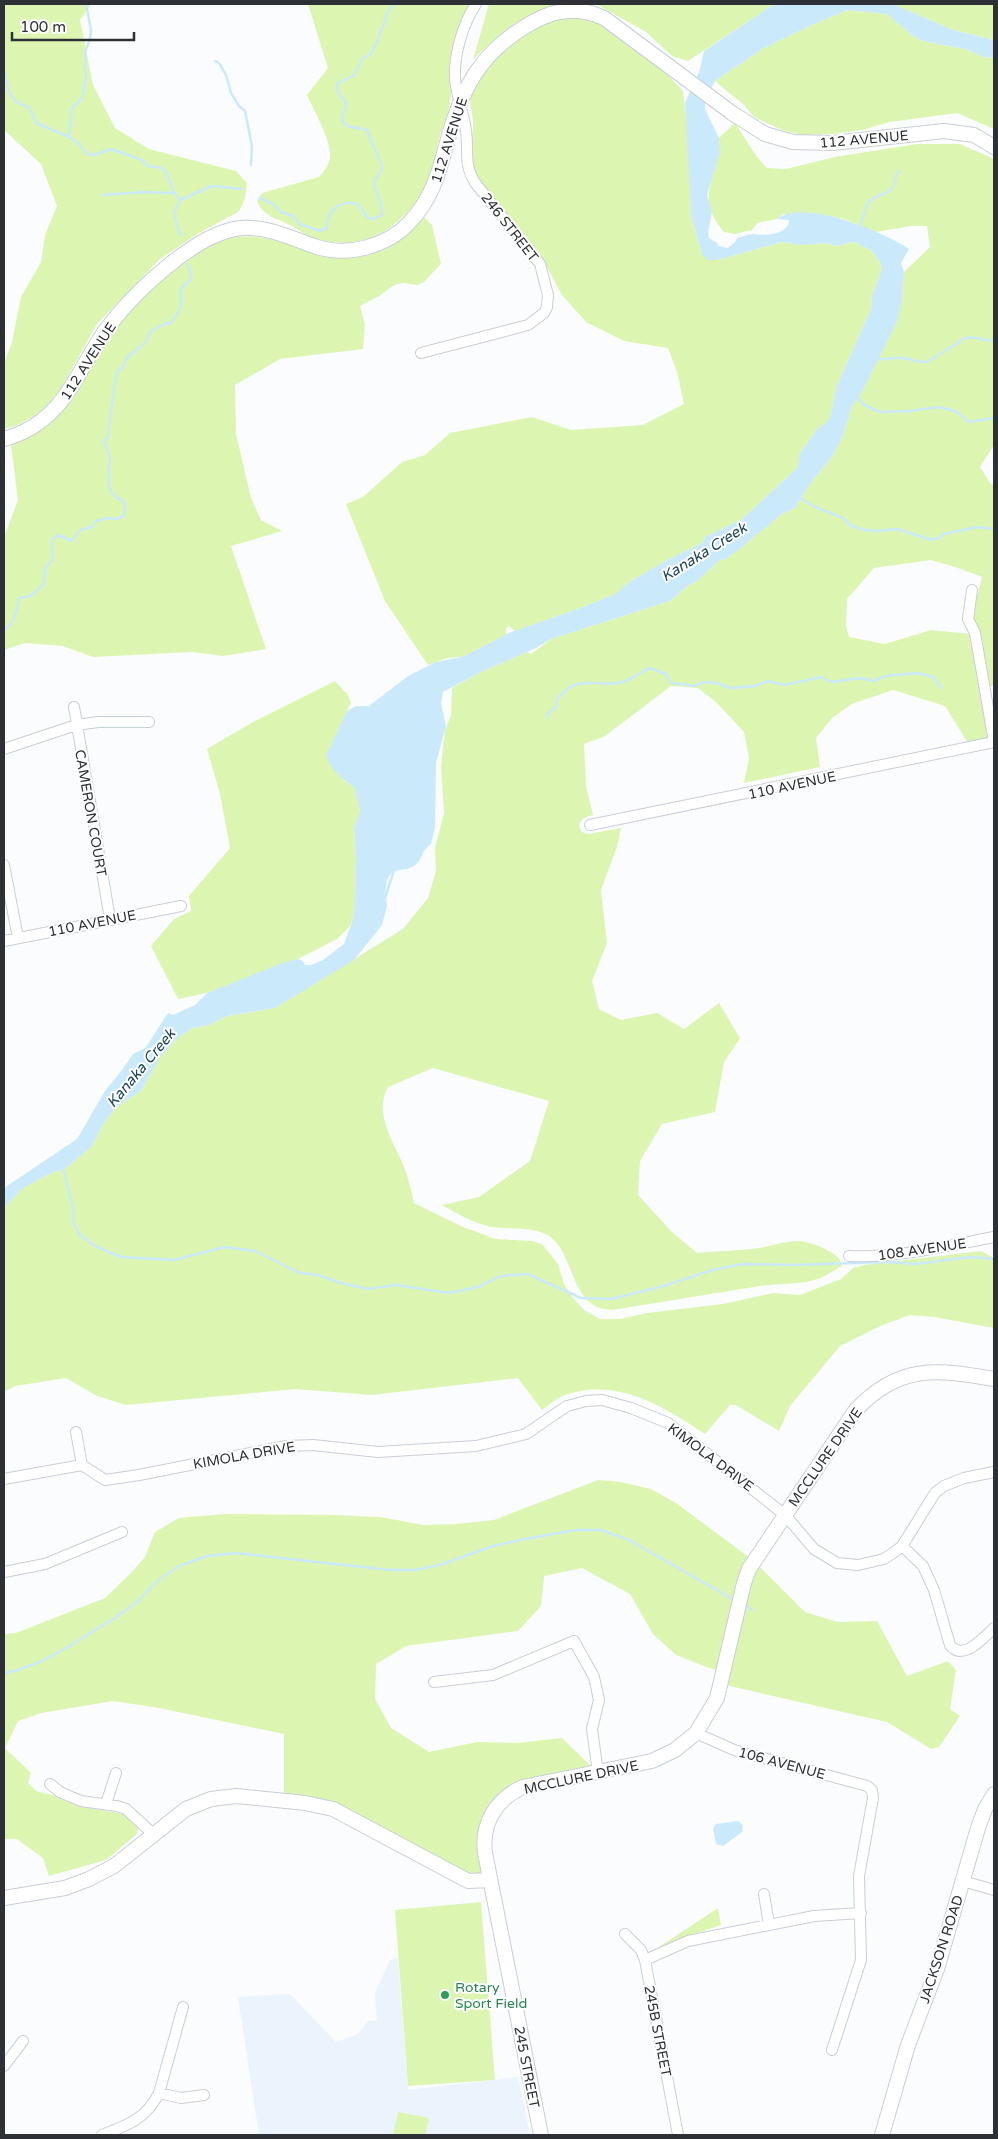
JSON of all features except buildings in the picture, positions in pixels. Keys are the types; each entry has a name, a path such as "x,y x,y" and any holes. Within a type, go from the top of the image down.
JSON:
{"main road":[{"name":"112 AVENUE","path":"4,439 36,426 55,410 96,346 118,316 157,276 203,241 222,233 247,228 278,233 324,249 346,250 380,244 396,235 414,217 434,188 460,102 477,68 503,40 537,20 564,10 584,10 604,18 747,124 765,134 793,142 833,143 944,131 974,135 994,147"},
{"name":"MCCLURE DRIVE","path":"490,1880 484,1849 484,1835 490,1817 503,1800 514,1792 526,1786 652,1761 674,1750 696,1733 711,1711 718,1694 747,1575 754,1561 855,1411 867,1399 884,1386 904,1377 937,1371 994,1379"},
{"name":"JACKSON ROAD","path":"882,2135 908,2045 937,1969 981,1818 994,1794"},
{"path":"4,1898 65,1888 89,1879 114,1866 186,1809 218,1798 242,1796 326,1807 348,1815 468,1881 490,1880"},
{"name":"245 STREET","path":"490,1880 541,2135"}],"street":[{"path":"460,102 455,78 456,64 468,17 476,4"},
{"name":"246 STREET","path":"420,353 528,325 544,313 547,307 548,296 540,264 469,172 466,132 460,102"},
{"path":"972,590 968,619 975,633 994,742"},
{"name":"CAMERON COURT","path":"74,707 110,920"},
{"path":"4,749 76,725 98,722 150,722"},
{"name":"110 AVENUE","path":"590,825 994,742"},
{"path":"4,865 18,938"},
{"name":"110 AVENUE","path":"4,941 181,906"},
{"name":"108 AVENUE","path":"849,1256 877,1256 994,1237"},
{"name":"KIMOLA DRIVE","path":"82,1465 104,1480 139,1476 286,1446 313,1445 378,1452 476,1446 526,1434 568,1406 586,1401 602,1400 631,1408 668,1424 785,1515 814,1549 837,1563 858,1564 877,1561 902,1546 936,1493 944,1486 964,1478 994,1472"},
{"path":"4,1479 82,1465 76,1432"},
{"path":"4,1572 45,1564 122,1532"},
{"path":"902,1546 923,1566 953,1649 957,1652 968,1650 994,1628"},
{"path":"434,1682 493,1675 574,1641 594,1677 599,1700 592,1729 598,1772"},
{"name":"106 AVENUE","path":"696,1733 734,1750 870,1787 874,1798 859,1876 861,1913"},
{"path":"106,1804 116,1773"},
{"path":"50,1784 80,1801 117,1806 132,1813 153,1834"},
{"path":"963,1881 994,1890"},
{"path":"764,1894 769,1925"},
{"path":"645,1960 688,1941 814,1916 861,1913 862,1948 859,1969 838,2027 832,2050"},
{"name":"245B STREET","path":"625,1934 641,1950 645,1960 678,2135"},
{"path":"102,2135 142,2116 153,2105 159,2093 183,2007"},
{"path":"4,2066 23,2041"},
{"path":"159,2093 181,2098 204,2096"}],"shaded area":[{"path":"398,1958 408,2090 518,2077 530,2135 259,2135 238,1997 290,1994 336,2042 358,2034 368,2021 377,2021 375,1993 390,1960"}],"green space":[{"path":"4,4 91,4 80,20 93,85 115,128 149,149 236,171 247,183 244,202 238,212 199,233 160,259 97,324 63,385 51,401 36,415 18,425 4,429 4,364 12,342 21,297 41,262 45,235 57,206 41,164 4,130"},
{"path":"308,4 470,4 456,38 449,106 433,170 426,187 407,213 388,229 361,241 341,243 312,238 267,214 257,201 262,193 319,177 329,161 330,149 328,142 307,95 328,68"},
{"path":"489,4 561,4 536,14 503,34 473,60"},
{"path":"596,4 779,4 771,6 688,61 672,56 646,32"},
{"path":"893,4 994,4 994,40 953,30"},
{"path":"848,10 887,14 914,37 927,42 966,49 983,57 994,58 994,129 957,113 890,122 862,130 833,134 802,135 782,130 754,117 744,105 715,81 764,48"},
{"path":"574,16 599,21 664,71 683,91 688,134 691,216 702,255 717,260 782,242 802,245 825,243 837,246 853,242 871,250 880,262 882,269 872,295 871,309 837,385 830,417 826,423 818,428 800,453 797,468 742,519 705,537 702,543 665,561 631,581 615,594 515,631 509,626 506,628 506,635 462,657 447,658 428,665 385,601 346,504 363,497 402,462 425,455 450,433 532,417 571,430 643,425 684,404 677,372 668,348 624,341 586,322 562,295 543,260 476,176 474,170 471,158 473,122 471,95 480,76 489,64 514,41 544,24"},
{"path":"735,123 767,168 786,169 835,157 917,144 960,144 994,159 994,445 980,467 994,486 994,684 989,688 972,616 982,577 931,560 874,568 847,599 846,626 849,637 885,644 931,630 971,634 988,735 987,739 968,743 945,706 893,690 852,704 832,718 816,738 820,767 744,783 749,758 744,732 717,703 698,688 671,686 605,736 584,744 586,786 593,815 582,820 579,826 582,832 588,834 621,828 617,847 601,890 607,943 592,981 599,1009 621,1020 657,1013 684,1029 719,1003 740,1038 724,1062 715,1112 662,1124 640,1161 638,1195 672,1232 697,1253 751,1249 798,1241 817,1245 831,1252 841,1261 842,1266 821,1278 807,1282 760,1286 612,1310 599,1308 582,1294 565,1256 554,1240 547,1235 531,1230 487,1226 469,1220 442,1205 479,1197 530,1161 549,1101 433,1068 388,1087 384,1098 384,1119 406,1172 414,1203 463,1227 496,1239 532,1241 542,1244 558,1264 564,1284 573,1298 584,1310 600,1319 620,1319 647,1313 723,1304 773,1293 800,1295 841,1279 853,1268 864,1265 981,1251 994,1258 994,1328 934,1317 910,1315 880,1326 840,1346 790,1406 779,1431 736,1405 730,1405 705,1434 673,1414 639,1397 603,1390 584,1390 565,1395 542,1410 518,1378 372,1395 295,1389 126,1405 97,1396 66,1378 15,1386 4,1392 4,1208 22,1189 47,1175 66,1168 92,1146 102,1126 116,1107 141,1091 160,1057 180,1036 193,1028 209,1025 227,1016 275,1008 403,929 428,898 436,871 435,848 444,813 441,767 445,730 451,715 452,688 479,673 527,652 531,654 551,639 670,601 690,584 696,582 720,560 727,558 742,547 782,514 795,508 809,485 832,457 842,438 852,406 861,394 902,301 904,272 930,247 927,226 911,226 876,232 841,218 783,214 777,219 757,223 752,230 735,234 724,232 714,218 710,206 710,185 719,152 719,138"},
{"path":"423,216 432,225 441,264 424,282 417,285 403,283 394,285 360,306 365,325 363,349 280,359 235,385 236,434 251,498 261,520 282,531 231,546 266,649 223,656 192,652 93,657 63,646 25,643 4,650 4,537 18,500 11,445 32,436 48,425 61,412 82,383 113,333 144,296 170,272 198,252 222,240 244,236 266,238 323,257 361,256 390,247"},
{"path":"335,681 348,695 351,703 347,711 343,780 354,787 360,810 354,830 356,858 355,904 350,926 337,939 298,959 207,993 178,999 151,946 174,919 191,911 189,896 230,848 220,794 207,749 253,722"},
{"path":"598,1480 621,1482 651,1489 676,1503 754,1561 805,1612 838,1622 877,1621 907,1676 948,1661 956,1670 950,1709 960,1716 939,1747 931,1749 887,1722 721,1684 723,1671 709,1668 676,1655 653,1634 630,1594 582,1568 544,1576 541,1606 518,1631 406,1646 376,1664 375,1699 391,1728 429,1752 477,1742 517,1743 562,1738 598,1773 534,1784 490,1817 490,1880 473,1882 354,1819 284,1801 284,1734 159,1708 113,1701 41,1713 18,1721 5,1748 31,1773 28,1783 36,1791 52,1795 77,1806 123,1814 138,1827 137,1834 106,1860 49,1876 43,1858 17,1839 4,1839 4,1634 16,1633 105,1598 145,1557 155,1532 179,1518 224,1514 381,1517 423,1525 494,1520"},
{"name":"Rotary Sport Field","path":"481,1902 495,2080 408,2086 395,1910"},
{"path":"718,1908 721,1925 686,1937 650,1953"},
{"path":"398,2112 429,2118 425,2135 393,2135"}],"water":[{"path":"779,4 893,4 953,30 994,40 994,58 983,57 966,49 927,42 914,37 887,14 848,10 764,48 715,81 705,101 705,109 719,138 720,153 707,195 712,212 708,233 709,238 717,243 718,246 728,248 737,238 751,234 763,235 780,232 788,225 789,220 777,219 789,214 805,212 824,215 863,226 909,249 901,263 904,272 902,301 897,322 861,394 852,406 842,438 832,457 809,485 795,508 782,514 742,547 727,558 720,560 696,582 690,584 670,601 551,639 443,692 441,703 446,726 436,763 435,827 431,844 425,849 414,866 391,873 387,880 385,895 387,906 382,925 354,960 275,1008 227,1016 209,1025 193,1028 180,1036 160,1057 141,1091 116,1107 102,1126 92,1146 66,1168 47,1175 22,1189 4,1208 4,1188 77,1139 105,1091 133,1054 145,1048 168,1013 173,1015 195,1005 207,993 282,963 298,959 303,961 305,965 311,965 323,960 344,944 353,919 355,904 356,858 354,830 360,810 354,787 337,774 326,755 347,711 356,706 369,706 408,676 436,662 462,657 511,632 615,594 631,581 665,561 702,543 705,537 742,519 797,468 800,453 818,428 826,423 830,417 837,385 871,309 872,295 882,269 880,262 871,250 853,242 837,246 825,243 802,245 782,242 717,260 708,260 702,255 691,216 685,103 700,69 704,51 771,6"},
{"path":"739,1821 743,1826 742,1832 723,1846 716,1844 713,1828 716,1824"}],"waterway":[{"path":"69,137 72,108 82,98 86,76 85,52 91,30 86,4"},
{"path":"260,198 275,205 281,212 293,216 300,224 320,231 327,228 329,216 340,205 358,204 368,218 372,219 382,215 374,181 381,171 382,165 367,130 347,126 342,120 346,104 337,90 337,84 354,75 362,59 371,54 388,12 394,4"},
{"path":"215,61 219,63 226,75 231,93 239,106 245,111 252,146 251,165"},
{"path":"4,72 10,94 17,102 29,107 36,123 69,137 78,143 87,154 94,155 111,149 142,160 148,166 162,168 168,176 176,196 180,200"},
{"path":"859,228 868,202 890,190 893,187 896,175 900,171"},
{"path":"180,235 174,214 180,200 212,186 242,189"},
{"path":"104,195 144,192 172,193"},
{"path":"4,631 13,620 19,598 31,596 44,584 45,568 53,558 52,540 58,535 72,541 77,533 92,527 96,521 108,518 116,519 124,516 126,506 122,500 112,493 110,487 110,457 104,441 108,437 117,372 123,367 127,358 147,341 150,332 164,324 171,323 182,303 182,288 190,280 191,274 187,264"},
{"path":"875,358 906,358 927,362 965,338 994,341"},
{"path":"857,397 864,405 880,412 911,411 938,407 955,411 969,422 994,418"},
{"path":"800,498 813,506 843,518 851,526 865,530 898,529 931,540 939,538 944,534 977,527 994,529"},
{"path":"548,718 548,714 557,706 557,698 572,686 584,683 610,684 622,682 650,668 666,674 671,683 694,686 705,682 716,683 730,688 755,686 768,681 785,685 821,677 831,682 860,678 874,681 885,676 918,673 933,677 942,688"},
{"name":"Kanaka Creek","path":"385,898 394,870"},
{"path":"63,1166 73,1209 73,1222 80,1235 95,1246 121,1257 174,1260 225,1247 255,1251 300,1273 318,1275 341,1283 368,1289 396,1285 449,1293 478,1287 501,1276 528,1274 581,1298 611,1299 664,1286 712,1270 743,1264 795,1265 886,1262 916,1264 969,1257 994,1259"},
{"path":"4,1673 42,1661 68,1647 137,1602 156,1582 179,1566 207,1556 235,1553 390,1570 416,1570 443,1564 493,1546 520,1540 576,1530 601,1530 629,1540 736,1601"},
{"path":"743,1604 752,1610"}],"place":[{"name":"Rotary Sport Field","path":"445,1995"}]}
